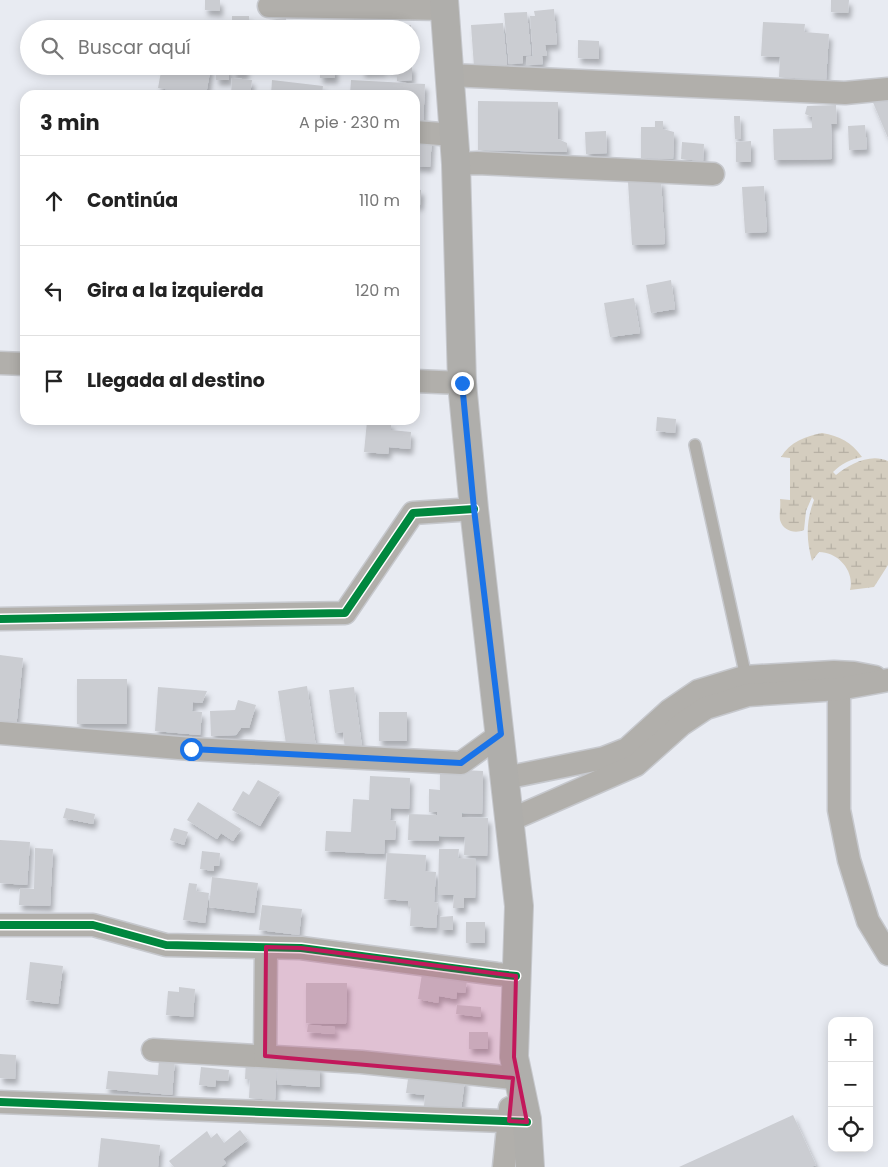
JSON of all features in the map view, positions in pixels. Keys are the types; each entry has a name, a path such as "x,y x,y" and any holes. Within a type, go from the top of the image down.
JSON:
{"main road":[{"path":"444,5 456,164 462,383 474,509 501,734 508,821 519,906 513,1067 518,1122 530,1167"}],"street":[{"path":"269,6 444,5"},
{"path":"449,75 845,93 888,88"},
{"path":"420,132 454,135"},
{"path":"456,164 476,163 713,174"},
{"path":"0,362 20,364"},
{"path":"420,381 462,383"},
{"path":"0,618 345,613 413,513 474,509"},
{"path":"505,778 604,758 627,749 670,710 698,691 746,677 888,680"},
{"path":"508,821 636,765 682,724 706,708 748,695 845,680"},
{"path":"845,680 853,809 862,856 881,915 888,928"},
{"path":"845,680 839,810 849,860 868,921 888,954"},
{"path":"0,733 191,749 461,763 501,734"},
{"path":"0,925 93,925 166,945 301,948 516,976"},
{"path":"265,1056 266,948"},
{"path":"154,1050 361,1062 513,1067"},
{"path":"0,1102 518,1122 504,1167"}],"lane":[{"path":"695,445 746,677"}],"highlighted area":[{"path":"266,947 301,948 516,976 514,1057 527,1122 509,1121 513,1078 265,1056"}],"green space":[{"path":"822,433 845,441 854,447 862,457 839,467 833,472 836,475 848,467 867,459 874,458 888,461 888,565 874,587 850,590 850,576 844,564 833,555 819,552 812,561 808,530 809,515 814,500 812,497 806,511 804,530 790,531 784,527 780,520 780,499 790,500 790,458 781,457 789,447 799,441"}],"building":[{"path":"205,0 220,0 220,11 205,10"},
{"path":"831,0 849,0 848,13 831,12"},
{"path":"554,9 557,44 545,45 547,56 542,56 543,64 526,65 526,57 533,56 530,16 535,16 534,11"},
{"path":"527,12 531,55 523,56 523,63 509,64 504,13"},
{"path":"232,16 249,16 249,20 232,20"},
{"path":"286,18 286,20 268,20"},
{"path":"763,22 805,24 804,32 829,34 826,80 779,77 780,57 761,56"},
{"path":"503,23 507,65 474,67 471,25"},
{"path":"578,40 599,41 599,59 578,58"},
{"path":"160,75 209,75 207,90 158,88"},
{"path":"216,75 229,75 229,80 216,80"},
{"path":"320,75 335,75 335,78 320,78"},
{"path":"397,75 412,75 412,80 397,81"},
{"path":"232,78 252,80 251,90 231,90"},
{"path":"272,80 323,86 323,90 271,90"},
{"path":"351,80 425,84 423,126 420,126 420,90 350,90"},
{"path":"886,95 888,101 888,138 872,100"},
{"path":"478,101 558,102 558,139 567,143 567,152 478,150"},
{"path":"836,105 837,124 831,124 832,159 774,160 773,129 812,128 812,117 805,114 807,106"},
{"path":"734,116 740,116 741,139 735,139"},
{"path":"655,121 663,121 663,129 674,132 673,159 641,158 641,127 655,127"},
{"path":"865,125 867,149 849,150 848,126"},
{"path":"606,131 607,153 586,154 585,132"},
{"path":"420,135 432,136 430,167 420,166"},
{"path":"751,141 751,162 736,162 736,142"},
{"path":"682,142 704,144 703,161 681,159"},
{"path":"661,180 665,244 632,245 628,182"},
{"path":"764,186 767,232 745,233 742,187"},
{"path":"671,280 675,309 651,313 646,285"},
{"path":"634,298 640,333 610,337 604,303"},
{"path":"657,417 676,419 675,433 656,431"},
{"path":"367,425 391,425 391,430 411,432 410,449 389,447 388,454 364,452"},
{"path":"0,655 23,658 16,729 0,727"},
{"path":"77,679 127,679 127,724 77,724"},
{"path":"307,686 316,747 286,744 278,691"},
{"path":"158,687 207,691 202,703 193,702 192,711 202,712 200,735 155,731"},
{"path":"354,687 362,747 345,749 343,732 335,733 329,690"},
{"path":"238,700 256,705 249,728 241,728 236,735 211,736 210,711 235,710"},
{"path":"379,712 407,712 407,741 379,741"},
{"path":"440,769 483,771 482,814 462,813 462,817 488,818 487,856 464,855 465,837 439,836 439,841 408,840 409,814 437,815 437,812 429,812 429,789 440,790"},
{"path":"370,776 410,778 409,809 391,808 390,820 396,821 395,840 385,840 384,854 325,851 326,831 351,832 353,799 369,800"},
{"path":"258,780 280,792 260,826 232,810 243,791 249,795"},
{"path":"198,802 241,829 233,841 221,833 217,839 187,820"},
{"path":"66,808 95,814 93,824 63,818"},
{"path":"174,828 188,832 184,845 170,840"},
{"path":"0,840 30,842 27,885 0,883"},
{"path":"35,848 53,849 50,906 19,905 20,888 34,889"},
{"path":"439,849 459,849 458,858 476,859 475,898 464,898 464,908 453,908 454,895 438,895"},
{"path":"202,851 220,853 219,866 214,866 214,871 200,869"},
{"path":"387,853 426,855 425,871 436,872 434,902 438,903 436,928 410,926 411,907 408,907 408,901 384,899"},
{"path":"212,877 258,883 254,913 209,907"},
{"path":"189,883 197,884 196,891 209,893 205,923 183,920"},
{"path":"262,905 302,909 299,935 259,930"},
{"path":"453,916 453,930 440,930 440,917"},
{"path":"466,922 485,922 485,943 466,943"},
{"path":"30,962 63,966 58,1004 26,1000"},
{"path":"422,974 467,981 465,993 457,992 456,999 439,996 438,1003 418,999"},
{"path":"306,983 347,983 346,1024 306,1023"},
{"path":"179,987 195,989 193,1017 166,1015 168,991 179,992"},
{"path":"457,1005 481,1007 481,1017 456,1014"},
{"path":"308,1025 335,1027 335,1034 307,1032"},
{"path":"469,1032 488,1032 488,1049 469,1049"},
{"path":"0,1054 16,1055 15,1079 0,1078"},
{"path":"159,1059 175,1060 172,1095 106,1089 108,1071 158,1075"},
{"path":"246,1060 277,1062 275,1100 249,1098 250,1079 245,1079"},
{"path":"278,1064 320,1066 320,1087 277,1084"},
{"path":"201,1067 229,1070 228,1081 216,1080 215,1087 199,1085"},
{"path":"409,1072 465,1079 461,1110 424,1106 425,1095 406,1093"},
{"path":"793,1115 816,1165 811,1167 679,1167"},
{"path":"240,1130 248,1140 223,1159 226,1163 221,1167 174,1167 169,1161 207,1131 211,1138 217,1133 224,1143"},
{"path":"101,1138 160,1145 158,1167 98,1167"}],"cycle path":[{"path":"0,619 345,613 413,513 474,509"},
{"path":"0,925 93,925 166,945 301,948 516,976"},
{"path":"0,1102 527,1122"}],"route":[{"path":"191,749 461,763 501,734 474,509 462,383"}]}
